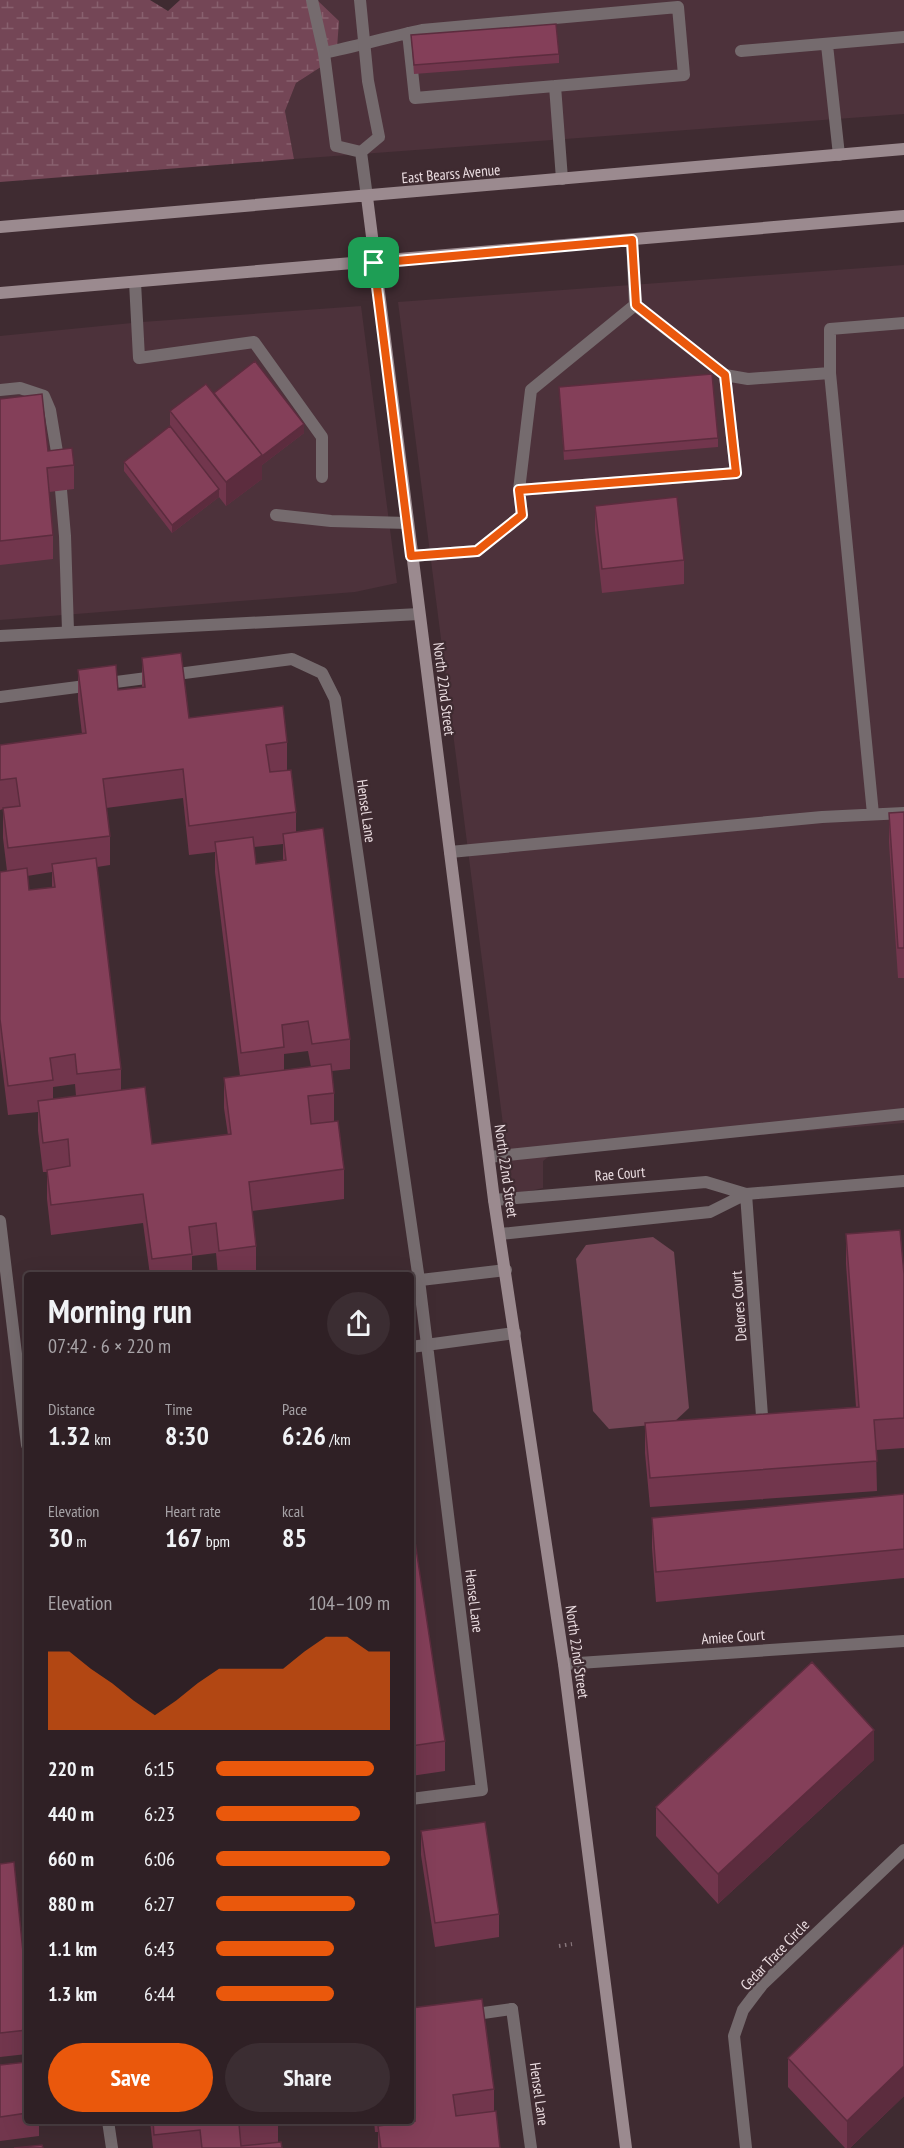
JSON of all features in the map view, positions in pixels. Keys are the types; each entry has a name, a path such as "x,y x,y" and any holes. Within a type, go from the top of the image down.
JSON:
{"street":[{"path":"312,0 324,53 336,146 361,152"},
{"path":"360,0 379,137 361,152"},
{"path":"324,53 408,33 678,6 684,75 415,98 408,33"},
{"path":"741,51 904,37"},
{"path":"827,45 839,154"},
{"path":"555,86 562,179"},
{"name":"East Bearss Avenue","path":"0,227 904,149"},
{"path":"361,152 368,197"},
{"name":"North 22nd Street","path":"368,197 374,263 494,1200 564,1664 626,2148"},
{"path":"0,293 374,263 904,216"},
{"path":"632,240 636,305 725,375 748,379 830,373"},
{"path":"135,282 139,358 254,342 322,437 322,477"},
{"path":"411,556 477,551 522,515 519,490 531,390 636,305"},
{"path":"873,814 830,373 830,329 904,323"},
{"path":"519,490 736,473 725,375"},
{"path":"0,390 20,388 44,396 50,410 60,473"},
{"path":"61,490 68,631"},
{"path":"276,515 331,521 408,523"},
{"path":"0,636 419,614"},
{"name":"Hensel Lane","path":"0,697 291,659 322,674 334,699 414,1272"},
{"path":"450,852 904,813"},
{"path":"489,1157 904,1114"},
{"name":"Rae Court","path":"494,1200 706,1182 746,1194 904,1181"},
{"name":"Rae Court","path":"500,1234 710,1212 746,1194"},
{"name":"Delores Court","path":"746,1194 762,1416"},
{"path":"0,1221 21,1332 24,1391"},
{"path":"415,1281 506,1270"},
{"name":"Hensel Lane","path":"414,1799 482,1791 427,1345 415,1281"},
{"path":"414,1347 515,1333"},
{"name":"Amiee Court","path":"564,1664 904,1641"},
{"name":"Cedar Trace Circle","path":"746,2148 734,2036 743,2010 762,1985 904,1850"},
{"name":"Hensel Lane","path":"456,2016 512,2009 531,2148"},
{"path":"108,2124 112,2148"}],"path":[{"path":"560,1946 572,1944"}],"shaded area":[{"path":"317,0 904,0 904,114 294,159 285,111 296,83 321,67"},
{"path":"904,265 904,1123 555,1152 543,1161 543,1188 512,1195 398,302"},
{"path":"361,306 397,583 355,592 0,620 0,336 142,322"}],"green space":[{"path":"0,0 150,0 168,11 180,0 317,0 339,21 337,48 321,67 296,83 285,111 294,159 0,182"},
{"path":"653,1237 674,1252 689,1408 673,1423 609,1429 593,1411 576,1259 586,1245"}],"building":[{"path":"556,24 559,54 414,65 411,35"},
{"path":"255,361 304,424 262,456 214,393"},
{"path":"712,374 718,438 564,451 559,387"},
{"path":"206,384 262,455 226,482 170,411"},
{"path":"42,394 48,451 72,448 74,465 47,468 53,535 0,541 0,399"},
{"path":"170,426 219,489 172,525 124,462"},
{"path":"677,497 684,560 602,569 595,506"},
{"path":"181,653 189,718 283,706 287,742 266,745 270,772 291,770 296,812 189,826 183,769 103,779 110,836 8,848 3,808 20,806 16,778 0,780 0,745 86,733 78,670 116,665 118,690 145,687 142,658"},
{"path":"904,812 904,948 898,948 889,813"},
{"path":"323,828 350,1039 312,1044 308,1021 282,1025 284,1047 241,1053 215,842 253,837 256,864 286,860 283,834"},
{"path":"96,858 121,1069 77,1074 75,1054 50,1058 53,1080 8,1086 0,1019 0,872 27,868 29,890 55,887 52,864"},
{"path":"331,1064 334,1093 308,1096 311,1124 338,1121 344,1169 249,1182 256,1246 219,1251 216,1223 189,1227 192,1254 152,1259 143,1194 51,1205 47,1170 70,1166 68,1139 43,1143 38,1101 145,1087 152,1144 231,1134 224,1078"},
{"path":"900,1230 904,1274 904,1418 874,1420 877,1461 650,1478 645,1423 859,1407 846,1234"},
{"path":"904,1494 904,1549 656,1572 652,1518"},
{"path":"414,1535 445,1741 414,1746"},
{"path":"812,1662 874,1730 718,1874 656,1807"},
{"path":"485,1822 499,1914 435,1923 421,1831"},
{"path":"14,1862 24,1962 24,2030 0,2033 0,1864"},
{"path":"904,1945 904,2066 847,2121 788,2058"},
{"path":"482,1999 494,2089 453,2095 456,2116 496,2111 500,2148 381,2148 378,2126 414,2124 415,2121 414,2008"},
{"path":"24,2062 24,2113 0,2117 0,2065"},
{"path":"153,2124 239,2124 241,2146 281,2142 282,2148 202,2148 200,2130 154,2135"},
{"path":"42,2145 43,2148 14,2148"}],"route":[{"path":"632,240 632,276 636,305 725,375 736,473 519,490 522,515 477,551 411,556 374,263 632,240"}]}
